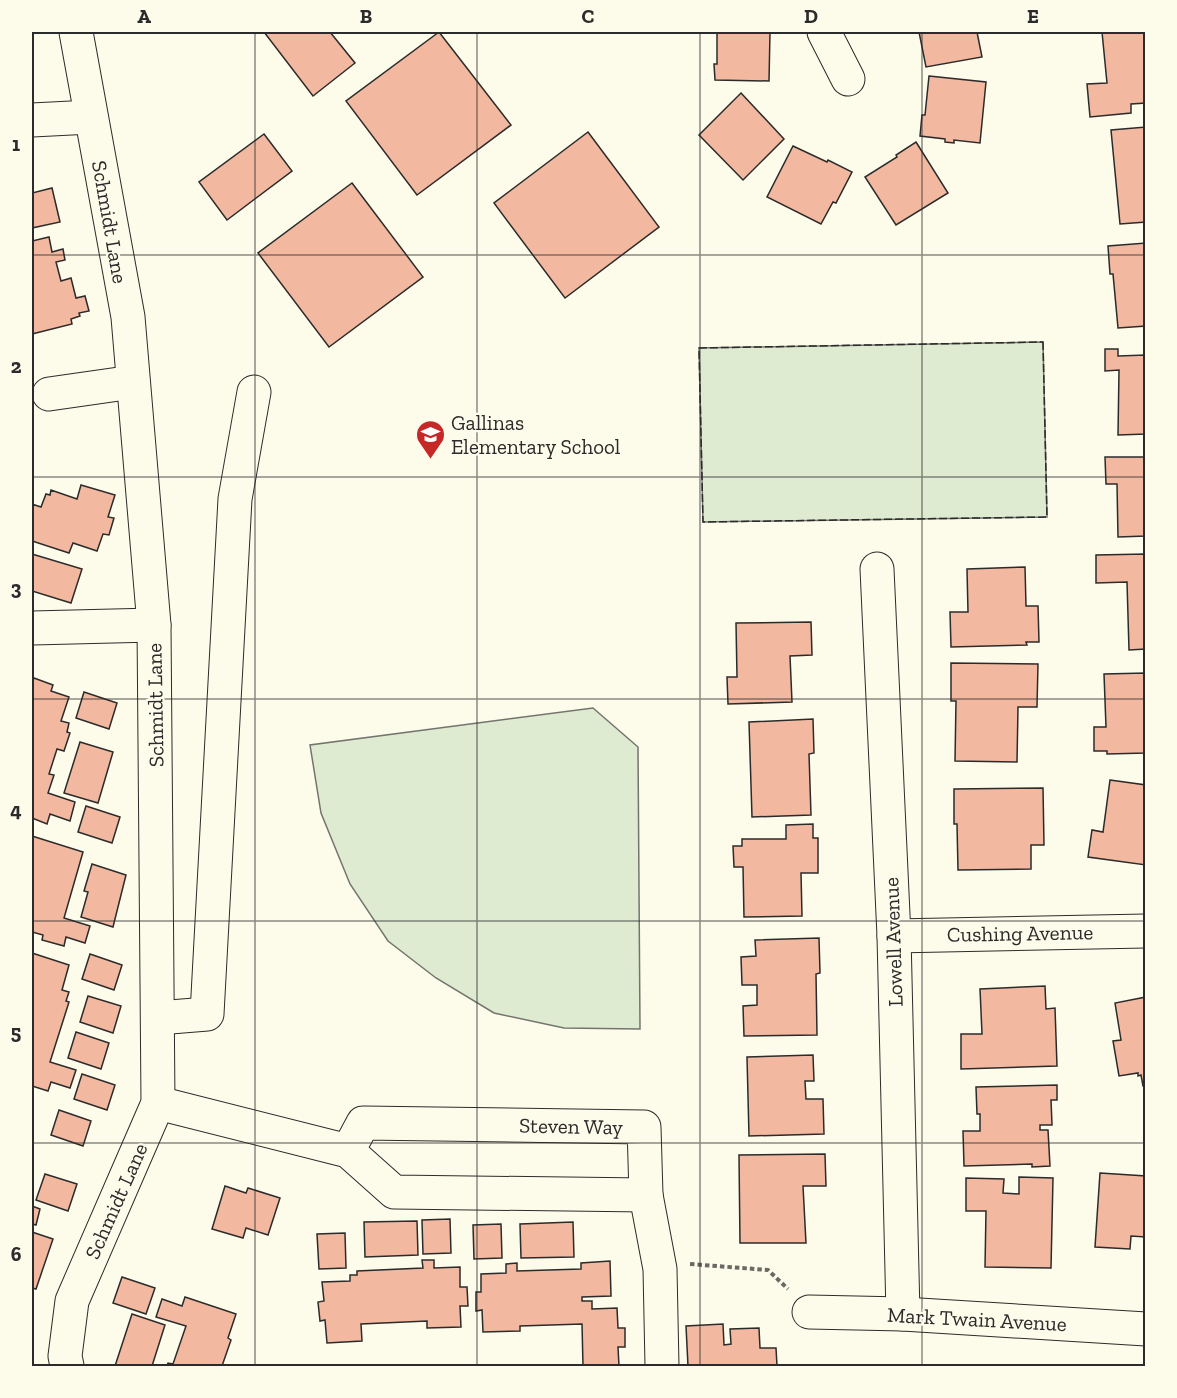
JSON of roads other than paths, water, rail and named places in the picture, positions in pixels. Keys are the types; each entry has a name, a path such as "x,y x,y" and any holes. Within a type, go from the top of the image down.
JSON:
{"street":[{"name":"Schmidt Lane","path":"67,1366 65,1356 72,1301 158,1103 154,625 128,317 76,32"},
{"path":"824,32 848,79"},
{"path":"32,120 91,117"},
{"path":"49,394 133,382"},
{"path":"158,1018 207,1014 235,499 255,392"},
{"name":"Lowell Avenue","path":"877,569 894,936 903,1314"},
{"path":"32,628 154,625"},
{"name":"Cushing Avenue","path":"894,936 1146,931"},
{"path":"158,1103 348,1151 394,1192 646,1195 660,1269 662,1366"},
{"name":"Steven Way","path":"348,1151 363,1123 644,1127 646,1195"},
{"name":"Mark Twain Avenue","path":"809,1312 903,1314 1146,1329"}],"place":[{"name":"Gallinas Elementary School","path":"430,460"}]}
